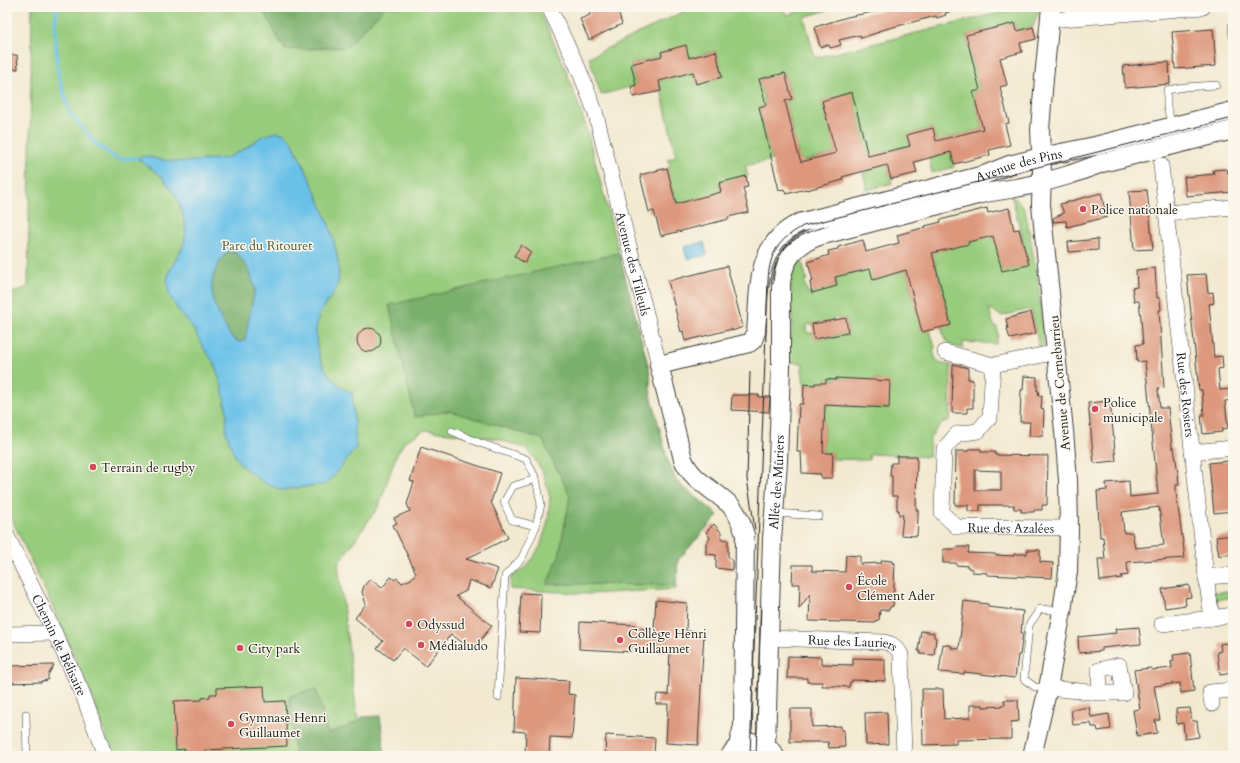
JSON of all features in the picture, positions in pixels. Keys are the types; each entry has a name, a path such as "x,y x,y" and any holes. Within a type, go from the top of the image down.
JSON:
{"street":[{"name":"Avenue des Tilleuls","path":"549,7 579,70 595,112 683,459 687,469 694,476 732,507"},
{"path":"1050,13 1203,7"},
{"name":"Avenue de Cornebarrieu","path":"1032,756 1048,688 1068,571 1068,480 1057,352 1041,205 1040,130 1050,13"},
{"name":"Avenue des Pins","path":"659,365 749,343 756,332 762,271 766,256 774,243 783,233 794,225 804,221 984,174 1010,165 1095,146 1233,111"},
{"name":"Avenue des Pins","path":"819,236 985,193 1041,183 1102,163 1233,130"},
{"name":"Rue des Rosiers","path":"1161,165 1206,577 1212,618"},
{"path":"1167,213 1233,207"},
{"name":"Allée des Mûriers","path":"771,751 769,638 773,513 778,462 782,275 788,260 794,251 802,244 819,236"},
{"path":"945,352 993,365 1057,352"},
{"name":"Rue des Azalées","path":"993,365 990,417 978,431 957,434 944,449 942,513 957,527 1069,528"},
{"path":"1192,452 1233,448"},
{"name":"Allée des Mûriers","path":"732,507 742,524 746,535 743,726 734,751"},
{"name":"Chemin de Bélisaire","path":"7,536 55,633 85,700 105,756"},
{"path":"1206,577 1233,575"},
{"path":"1162,624 1233,616"},
{"path":"7,634 55,633"},
{"name":"Rue des Lauriers","path":"769,638 884,642 891,643 898,648 901,655 904,756"},
{"path":"1048,688 1100,693"},
{"path":"1212,704 1210,692 1233,690"},
{"path":"734,751 750,742 757,742 771,751"}],"lane":[{"path":"1232,26 1233,38"},
{"path":"1172,127 1166,107 1167,90 1216,85"},
{"path":"452,431 480,443 526,459 536,479 541,504 536,526 522,558 505,576 498,697"},
{"path":"536,479 513,486 504,502 512,520 536,526"},
{"path":"773,513 819,516"},
{"path":"1048,688 1035,687 1024,679 1029,625 1040,609 1062,611"},
{"path":"26,714 27,756"}],"green space":[{"name":"Parc du Ritouret","path":"32,7 538,7 565,68 585,123 650,373 650,391 668,462 676,481 718,515 678,560 676,589 589,594 510,589 511,577 527,566 540,547 548,521 550,497 542,470 527,449 498,439 425,430 405,441 396,456 379,506 338,564 362,756 113,756 91,694 7,509 7,295 28,287"},
{"path":"261,7 385,7 347,47 285,50"},
{"path":"693,7 783,7 786,15 818,7 827,7 828,10 804,17 815,58 1022,7 1040,7 1033,27 1017,31 1015,23 966,35 980,90 973,92 983,129 947,138 954,167 932,173 929,158 940,155 933,128 907,135 910,146 884,152 892,183 867,190 863,172 871,170 852,92 822,101 836,153 804,161 799,158 785,101 792,99 785,73 759,80 766,105 759,107 772,160 745,166 748,176 719,183 721,193 676,204 667,168 670,167 668,159 676,157 659,81 693,72 696,84 722,77 716,51 689,58 686,46 661,52 662,56 631,64 636,85 601,95 589,57"},
{"path":"1012,197 1018,200 1026,215 1038,280 1044,345 1039,348 1031,309 1002,316 989,309 994,326 997,327 998,335 996,344 963,342 963,348 954,346 946,340 941,327 951,325 932,253 990,236 994,238 1002,271 1029,265"},
{"path":"228,251 235,252 242,260 250,272 255,289 245,339 241,342 233,338 224,325 214,304 212,295 211,287 216,270"},
{"path":"619,253 650,373 650,391 668,462 676,481 718,515 678,560 676,585 547,584 559,556 570,496 542,439 450,411 415,417 389,305"},
{"path":"800,254 807,280 804,281 808,294 837,286 836,279 838,275 855,273 870,267 873,279 906,270 922,332 930,330 935,348 933,349 936,360 943,364 951,365 950,420 942,423 930,438 929,457 870,454 869,460 833,459 833,453 823,453 825,405 889,408 879,380 836,378 836,380 826,379 826,383 815,383 815,385 804,384 802,370 803,363 788,362 792,326 791,267","holes":["837,317 838,320 846,318 848,333 815,339 814,333 807,333 806,325 834,321 833,318"]},
{"path":"1233,590 1233,597 1214,600 1213,593"},
{"path":"316,689 328,734 355,723 362,717 380,716 385,756 295,756 289,696"}],"water":[{"path":"276,132 285,134 293,143 320,201 331,231 338,261 339,273 337,288 321,311 316,330 316,341 321,361 326,370 341,386 352,393 356,448 327,484 281,490 264,483 242,466 235,457 226,432 227,413 222,387 214,363 203,347 193,328 178,310 169,295 167,280 170,270 184,244 186,231 183,215 176,196 161,176 137,158 145,156 162,160 182,162 226,158 244,149 262,136","holes":["228,251 235,252 250,272 255,289 245,339 241,342 233,338 229,333 224,325 212,296 213,278 216,270"]},
{"path":"704,242 707,255 687,259 684,247"}],"building":[{"path":"596,7 635,7 619,15 622,24 589,40 580,19 590,15 589,11"},
{"path":"884,7 957,7 958,10 945,13 946,15 937,18 936,16 878,31 879,32 861,38 860,35 839,40 841,45 830,48 829,45 820,47 815,27 847,17 883,10"},
{"path":"1015,23 1017,31 1033,27 1036,39 1020,43 1022,52 1000,58 1007,85 1000,87 1009,123 1005,124 1010,145 989,150 990,155 954,164 951,152 914,162 917,173 891,179 887,165 842,177 843,180 807,190 786,194 784,189 779,190 759,107 766,105 759,79 785,73 792,99 785,101 801,162 836,153 822,101 852,92 868,156 910,146 907,135 933,128 936,141 983,129 973,92 980,90 966,35"},
{"path":"1213,29 1216,66 1175,69 1172,32"},
{"path":"686,45 689,58 716,51 722,77 696,84 693,72 659,81 661,91 633,97 631,87 636,85 631,64 662,56 661,52"},
{"path":"7,55 17,55 18,69 7,69"},
{"path":"1169,62 1170,84 1125,88 1123,66"},
{"path":"667,168 676,204 721,192 719,183 746,176 748,187 743,188 749,212 728,217 729,219 661,236 654,211 649,212 640,175"},
{"path":"1227,169 1228,173 1233,172 1233,192 1186,196 1184,177 1214,174 1213,170"},
{"path":"1147,190 1153,249 1134,250 1129,191"},
{"name":"Police nationale","path":"1101,193 1107,217 1067,227 1066,221 1053,222 1053,218 1064,213 1060,204"},
{"path":"987,208 988,213 1009,208 1014,230 1019,229 1029,265 1002,271 993,236 968,242 969,244 932,253 951,325 922,332 906,270 873,280 870,269 835,277 837,286 812,293 810,282 813,281 808,262 829,255 828,251 863,240 866,252 899,243 897,235 941,222 940,220"},
{"path":"1098,239 1098,250 1069,252 1068,242"},
{"path":"521,245 531,252 525,263 514,256"},
{"path":"727,266 743,327 732,331 732,329 685,341 683,331 681,332 668,281"},
{"path":"1155,268 1157,298 1160,298 1161,310 1159,310 1164,387 1158,388 1160,408 1168,408 1172,448 1174,448 1178,473 1179,485 1176,485 1176,492 1185,558 1127,562 1128,575 1121,576 1122,578 1100,581 1098,559 1105,559 1103,537 1100,537 1097,491 1107,490 1106,483 1129,481 1130,497 1158,494 1145,361 1137,362 1136,345 1143,344 1139,301 1134,301 1132,288 1137,287 1136,270","holes":["1159,507 1164,545 1135,548 1132,532 1124,533 1122,512"]},
{"path":"1206,274 1208,293 1213,292 1214,303 1209,304 1214,357 1222,356 1223,368 1218,369 1220,390 1233,389 1233,400 1225,401 1228,428 1222,429 1222,432 1203,434 1201,415 1204,415 1202,390 1199,390 1187,275"},
{"path":"1031,312 1036,333 1010,339 1006,319"},
{"path":"846,318 848,333 814,339 812,324"},
{"path":"369,328 374,329 380,335 380,345 374,351 369,352 364,351 358,345 357,340 358,335 364,329"},
{"path":"953,364 968,368 968,379 973,380 973,408 967,408 967,413 952,413"},
{"path":"1024,376 1037,377 1037,391 1039,391 1038,396 1042,396 1041,409 1044,410 1043,436 1029,436 1030,422 1020,422 1021,390 1023,390"},
{"path":"836,378 890,381 889,408 825,405 823,453 833,453 832,478 821,478 821,474 802,473 801,452 797,452 799,404 803,404 804,384 815,385 815,383 826,383 826,379 836,380"},
{"path":"732,395 759,395 759,397 770,397 769,412 731,410"},
{"path":"1110,401 1116,461 1094,463 1088,403"},
{"name":"Odyssud","path":"421,447 500,473 491,502 508,538 466,559 498,569 491,588 469,580 466,591 456,596 492,626 472,650 451,634 426,666 403,648 393,660 377,648 383,641 355,618 366,604 362,592 364,586 370,579 382,588 391,577 395,580 397,578 402,583 411,579 416,573 393,525 397,523 394,518 410,511 407,504 414,482 410,481"},
{"path":"969,449 981,449 981,452 995,452 995,455 1048,456 1047,505 1042,505 1042,510 1034,510 1034,512 1021,512 1021,509 1014,509 1014,505 980,505 980,511 968,511 968,505 955,505 956,451 969,451","holes":["975,470 1001,471 1001,490 975,490"]},
{"path":"897,456 917,456 917,536 901,535 903,515 899,515 899,510 897,510 897,496 892,496 892,476 890,476 891,463 897,463"},
{"path":"1233,461 1233,511 1214,513 1209,463"},
{"path":"714,524 721,532 721,539 728,540 728,556 732,561 732,570 716,568 716,555 706,554 706,544 710,538 706,532"},
{"path":"1233,535 1233,554 1219,556 1216,537"},
{"path":"957,547 969,547 968,553 1014,556 1014,554 1027,554 1027,550 1040,550 1040,562 1053,563 1052,578 987,575 987,573 972,572 972,569 968,568 968,566 956,565 956,563 943,563 943,549 956,549"},
{"path":"846,555 860,556 860,564 881,563 882,560 892,561 892,563 895,563 893,606 890,607 889,610 880,610 879,620 876,620 875,623 809,621 810,594 799,609 800,584 792,584 793,565 812,565 812,571 845,572"},
{"path":"1189,585 1191,597 1185,598 1186,605 1165,608 1162,589"},
{"path":"521,593 541,594 540,633 519,632"},
{"path":"656,600 687,603 686,631 704,632 698,745 666,743 668,704 656,704 657,694 668,695 670,651 635,649 635,652 579,649 580,622 636,625 636,629 654,629"},
{"path":"964,601 988,604 988,607 1023,611 1021,633 1023,633 1015,678 964,672 964,674 939,672 943,644 952,646 951,648 959,649"},
{"path":"1139,627 1141,644 1102,648 1102,651 1079,653 1078,637 1116,633 1115,629"},
{"path":"921,631 934,633 934,637 936,638 934,655 920,654 920,651 918,651"},
{"path":"1233,642 1233,673 1220,675 1217,652 1221,651 1220,644"},
{"path":"1190,653 1194,691 1181,693 1180,683 1154,686 1160,720 1155,720 1157,733 1137,736 1133,710 1140,709 1134,670 1172,668 1171,661 1174,660 1173,655"},
{"path":"788,656 821,657 821,664 853,665 853,658 885,659 885,681 852,680 849,687 822,686 822,682 807,682 807,678 787,678"},
{"path":"54,665 48,675 48,680 42,682 7,683 7,666"},
{"path":"516,678 569,681 568,694 575,695 572,738 550,737 549,756 525,756 526,732 514,731"},
{"name":"Gymnase Henri Guillaumet","path":"264,686 265,702 285,701 287,746 205,750 205,756 185,756 185,749 176,750 174,701 202,700 202,698 210,697 210,694 217,694 217,688"},
{"path":"922,689 943,689 944,719 970,718 970,705 983,705 983,707 1002,706 1005,705 1004,700 1018,700 1019,721 1011,722 1011,739 956,740 956,744 923,745"},
{"path":"1089,707 1091,717 1109,714 1111,729 1098,731 1097,727 1092,727 1091,723 1073,725 1071,710"},
{"path":"1190,708 1192,721 1197,721 1199,737 1185,739 1183,723 1177,724 1176,709"},
{"path":"790,709 812,709 812,727 841,726 841,730 844,730 845,747 829,748 828,742 790,742"},
{"path":"887,712 888,744 866,745 865,713"},
{"path":"606,735 655,738 654,756 605,756"}],"waterway":[{"path":"57,7 55,27 58,74 70,113 96,144 117,159 137,158"}],"tram line":[{"path":"750,756 768,280 771,261 777,247 788,236 803,226 1233,118"},
{"path":"773,284 778,261 788,244 805,234 828,226"},
{"path":"750,372 747,479 755,529"},
{"path":"756,756 761,606"}],"place":[{"name":"Police nationale","path":"1083,209"},
{"name":"Police municipale","path":"1095,409"},
{"name":"Terrain de rugby","path":"93,467"},
{"name":"École Clément Ader","path":"849,587"},
{"name":"Odyssud","path":"409,624"},
{"name":"Collège Henri Guillaumet","path":"620,640"},
{"name":"Médialudo","path":"421,645"},
{"name":"City park","path":"240,648"},
{"name":"Gymnase Henri Guillaumet","path":"231,724"}]}
